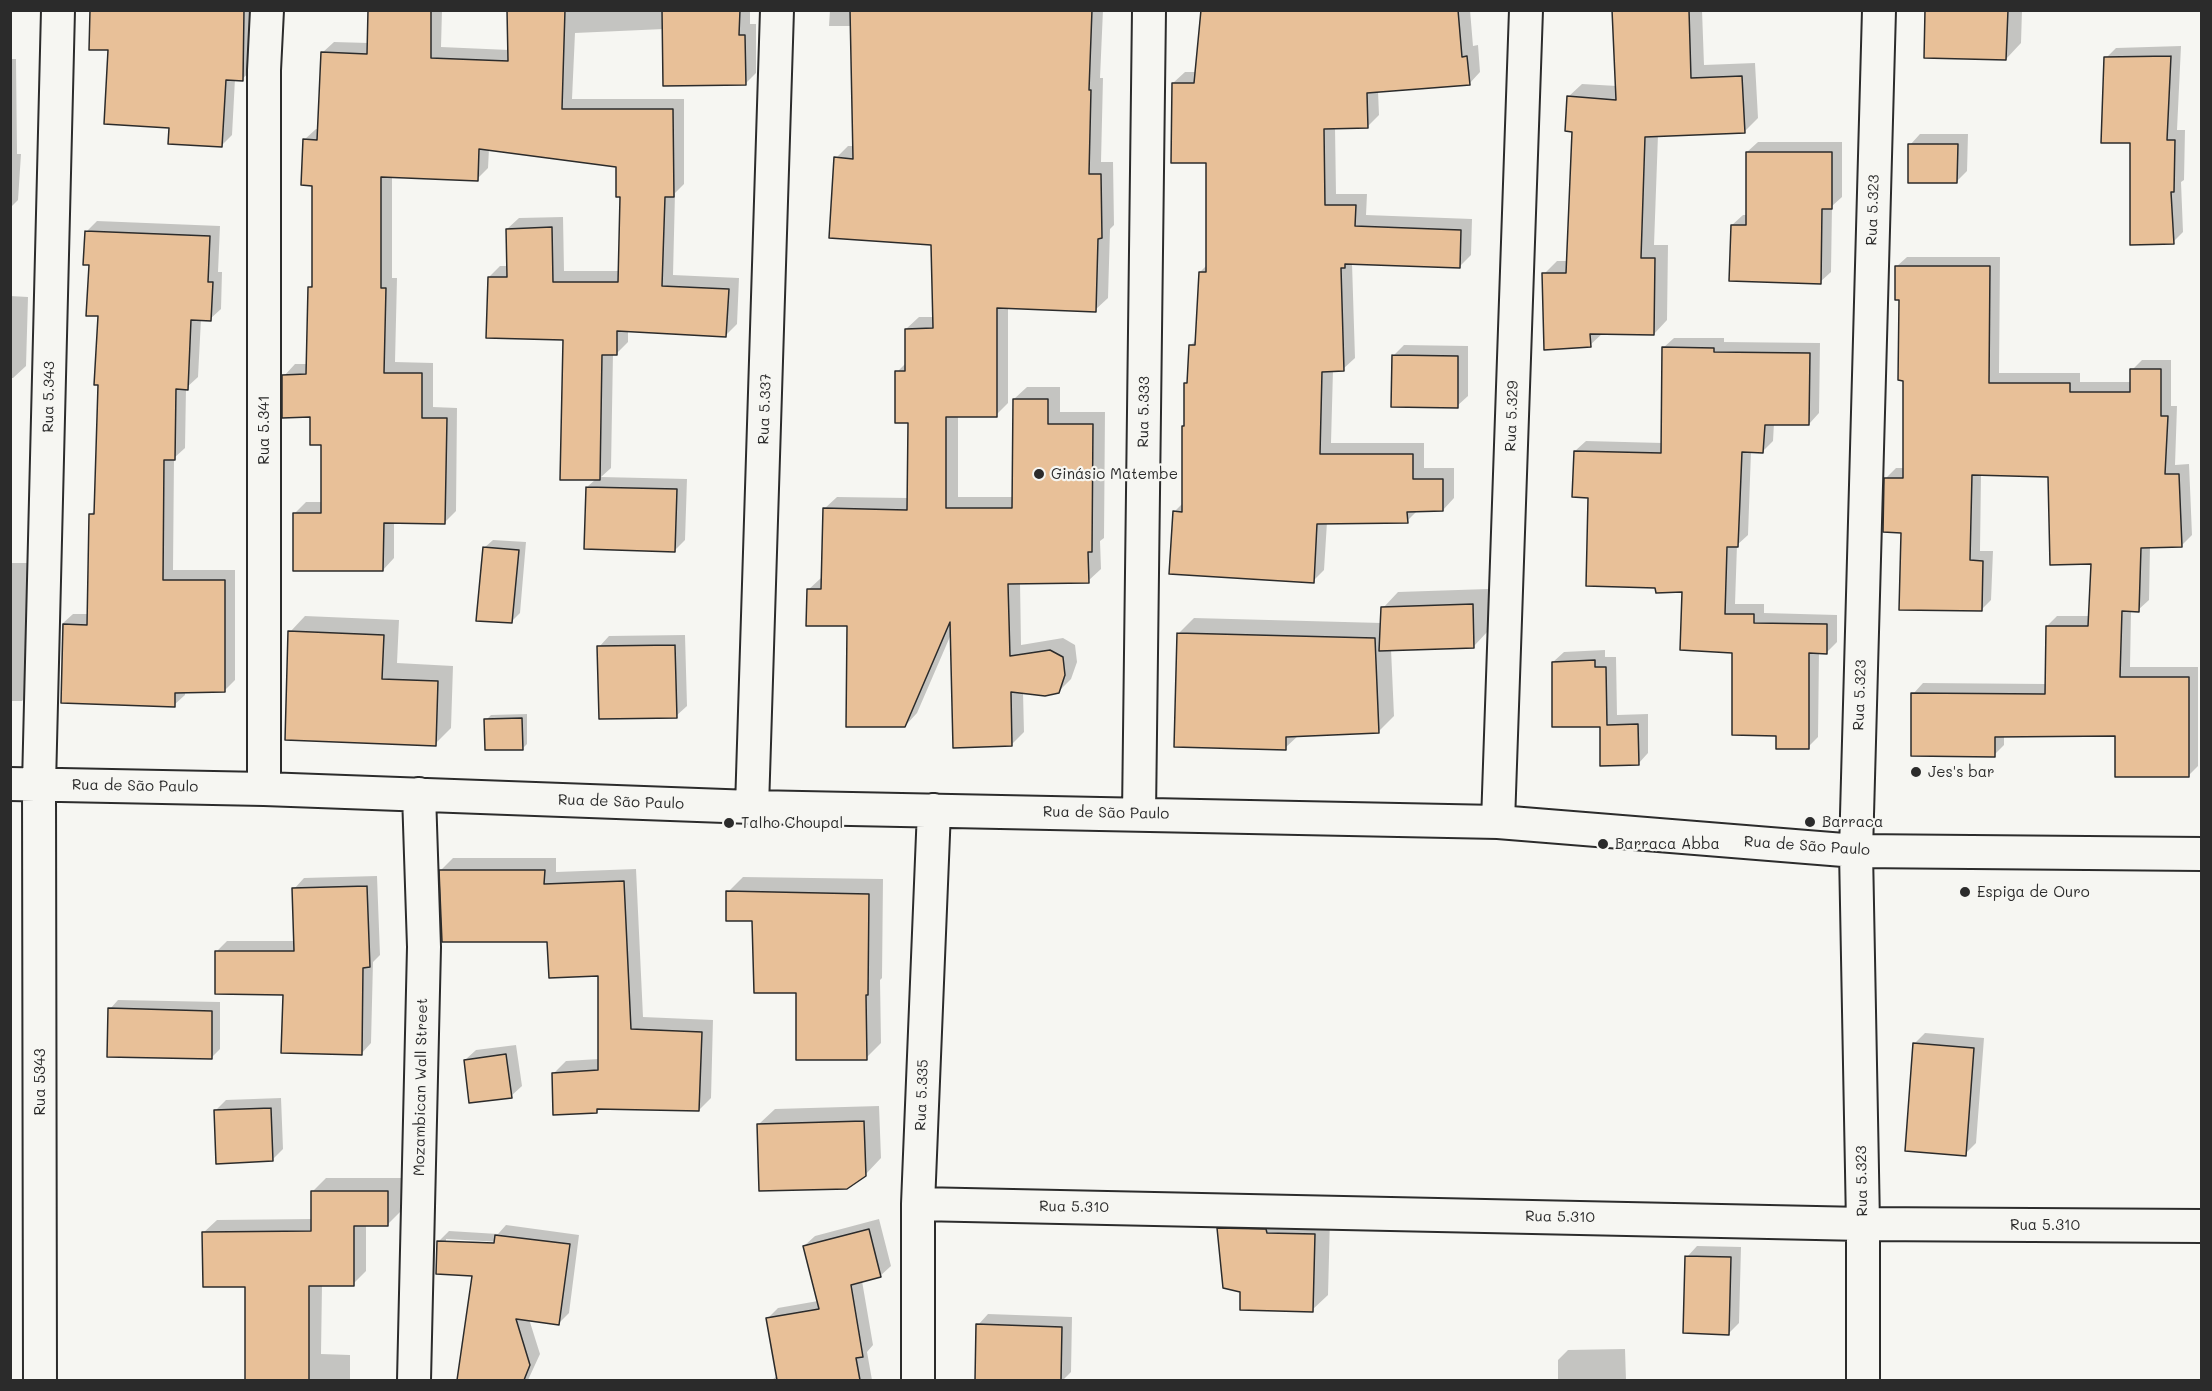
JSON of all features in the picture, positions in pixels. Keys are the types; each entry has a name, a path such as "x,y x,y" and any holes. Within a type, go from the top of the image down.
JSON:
{"street":[{"name":"Rua 5.343","path":"25,784 58,10"},
{"name":"Rua 5.341","path":"264,789 264,70 267,10"},
{"name":"Rua 5.337","path":"752,807 777,10"},
{"name":"Rua 5.333","path":"1139,814 1149,10"},
{"name":"Rua 5.329","path":"1498,822 1526,10"},
{"name":"Rua 5.323","path":"1863,1380 1863,1224 1856,851 1879,10"},
{"name":"Rua de São Paulo","path":"25,784 264,789 752,807 1498,822 1856,851 2202,854"},
{"name":"Rua 5343","path":"25,784 40,1380"},
{"name":"Mozambican Wall Street","path":"414,1380 424,947 419,794"},
{"name":"Rua 5.335","path":"918,1380 918,1204 934,810"},
{"name":"Rua 5.310","path":"918,1204 1863,1224 2202,1226"}],"building":[{"path":"90,10 244,10 243,81 226,80 222,147 168,144 169,128 104,124 108,50 89,50"},
{"path":"368,10 431,10 431,58 508,61 507,10 565,10 562,109 673,109 674,197 665,197 662,286 729,289 726,337 617,331 617,355 602,355 600,480 560,480 563,340 486,338 488,277 507,277 506,229 552,227 553,282 618,282 620,197 616,197 616,167 479,149 478,181 381,177 381,288 386,288 384,373 422,373 422,418 447,418 445,524 384,523 383,571 293,571 293,513 321,513 321,445 310,445 310,417 282,418 282,375 306,374 308,287 312,287 312,186 301,185 303,139 317,140 321,52 367,54"},
{"path":"662,10 740,10 739,35 745,35 746,85 663,86"},
{"path":"850,10 1092,10 1089,174 1101,174 1102,238 1098,239 1096,312 997,308 997,417 946,417 946,508 1012,508 1013,399 1048,399 1048,424 1093,424 1092,552 1088,552 1089,583 1008,584 1010,656 1050,650 1063,657 1065,675 1059,693 1045,696 1011,692 1012,746 953,748 950,622 905,727 846,727 847,626 806,626 807,589 821,589 823,508 907,510 908,423 895,423 895,371 905,371 905,329 933,328 931,245 829,238 834,157 853,159"},
{"path":"1201,10 1458,10 1462,57 1467,56 1470,85 1367,93 1368,128 1324,129 1325,205 1356,205 1355,226 1461,230 1460,268 1345,264 1345,268 1341,268 1344,371 1322,372 1320,454 1413,454 1413,479 1443,479 1443,511 1407,512 1408,523 1317,524 1314,583 1169,574 1173,511 1182,512 1184,383 1187,383 1189,345 1195,345 1199,272 1206,272 1206,163 1171,163 1172,83 1194,83"},
{"path":"1612,10 1689,10 1691,78 1742,76 1745,133 1645,137 1641,258 1655,258 1654,335 1590,334 1591,347 1544,350 1542,273 1566,273 1572,132 1565,131 1567,96 1616,100"},
{"path":"1925,10 2008,10 2006,60 1924,58"},
{"path":"2171,56 2167,140 2175,140 2174,192 2171,192 2174,244 2130,245 2130,143 2101,143 2104,57"},
{"path":"1908,144 1958,144 1957,183 1908,183"},
{"path":"1746,152 1832,152 1832,209 1822,209 1821,284 1729,281 1731,225 1746,225"},
{"path":"85,231 210,236 208,282 213,282 211,321 191,320 188,390 176,389 175,460 164,460 163,580 225,580 225,692 175,693 175,707 61,703 63,624 87,625 89,514 94,514 98,385 94,385 98,316 86,316 89,265 83,265"},
{"path":"1895,266 1990,266 1989,383 2070,383 2070,392 2130,392 2130,369 2161,369 2161,416 2168,416 2165,474 2179,474 2182,547 2141,548 2139,612 2122,611 2120,677 2189,677 2189,777 2115,777 2115,736 1995,737 1995,757 1911,756 1911,693 2045,694 2046,626 2088,626 2091,564 2050,565 2048,477 1972,475 1970,560 1983,561 1982,611 1899,610 1901,533 1883,532 1884,478 1903,478 1903,381 1898,380 1899,300 1895,300"},
{"path":"1662,347 1714,348 1714,352 1810,353 1809,425 1765,425 1763,453 1742,452 1738,547 1727,547 1725,614 1754,614 1754,623 1827,624 1827,654 1809,653 1809,749 1776,749 1776,736 1732,735 1732,653 1680,650 1682,592 1656,593 1655,588 1586,586 1588,498 1572,497 1574,451 1661,453"},
{"path":"1392,355 1458,356 1458,408 1391,407"},
{"path":"586,487 677,489 675,552 584,549"},
{"path":"483,547 519,550 512,623 476,621"},
{"path":"1473,604 1474,648 1379,651 1381,607"},
{"path":"288,631 384,635 382,679 438,681 436,746 285,740"},
{"path":"1177,633 1375,638 1379,733 1286,737 1286,750 1174,747"},
{"path":"675,645 677,718 599,719 597,646"},
{"path":"1595,660 1595,667 1606,667 1607,725 1638,724 1639,765 1600,766 1600,727 1552,727 1552,662"},
{"path":"522,718 523,750 485,750 484,719"},
{"path":"439,870 545,870 544,884 624,881 631,1029 702,1032 699,1111 597,1109 597,1113 553,1115 552,1073 598,1070 598,976 549,978 547,942 442,942"},
{"path":"367,886 370,967 363,968 362,1055 281,1053 283,995 215,994 215,951 294,951 292,888"},
{"path":"726,891 869,894 867,1060 796,1060 796,993 754,993 752,921 726,921"},
{"path":"108,1008 212,1011 212,1059 107,1057"},
{"path":"1913,1043 1974,1048 1966,1156 1905,1151"},
{"path":"506,1054 512,1098 469,1103 464,1060"},
{"path":"271,1108 273,1161 216,1164 214,1110"},
{"path":"864,1121 866,1176 847,1189 759,1191 757,1124"},
{"path":"311,1191 388,1191 388,1226 354,1226 354,1286 309,1286 309,1380 245,1380 245,1287 203,1287 202,1232 311,1231"},
{"path":"1217,1228 1266,1229 1267,1233 1315,1234 1313,1312 1240,1310 1240,1292 1223,1288"},
{"path":"869,1229 881,1277 851,1285 863,1357 856,1358 860,1380 777,1380 766,1318 819,1309 803,1246"},
{"path":"495,1235 570,1244 559,1325 516,1319 530,1365 524,1380 457,1380 472,1276 436,1274 437,1241 494,1243"},
{"path":"1685,1256 1731,1257 1729,1335 1683,1333"},
{"path":"976,1324 1062,1327 1061,1380 975,1380"}],"place":[{"name":"Ginásio Matembe","path":"1039,474"},
{"name":"Jes's bar","path":"1916,772"},
{"name":"Barraca","path":"1810,822"},
{"name":"Talho Choupal","path":"729,823"},
{"name":"Barraca Abba","path":"1603,844"},
{"name":"Espiga de Ouro","path":"1965,892"}]}
